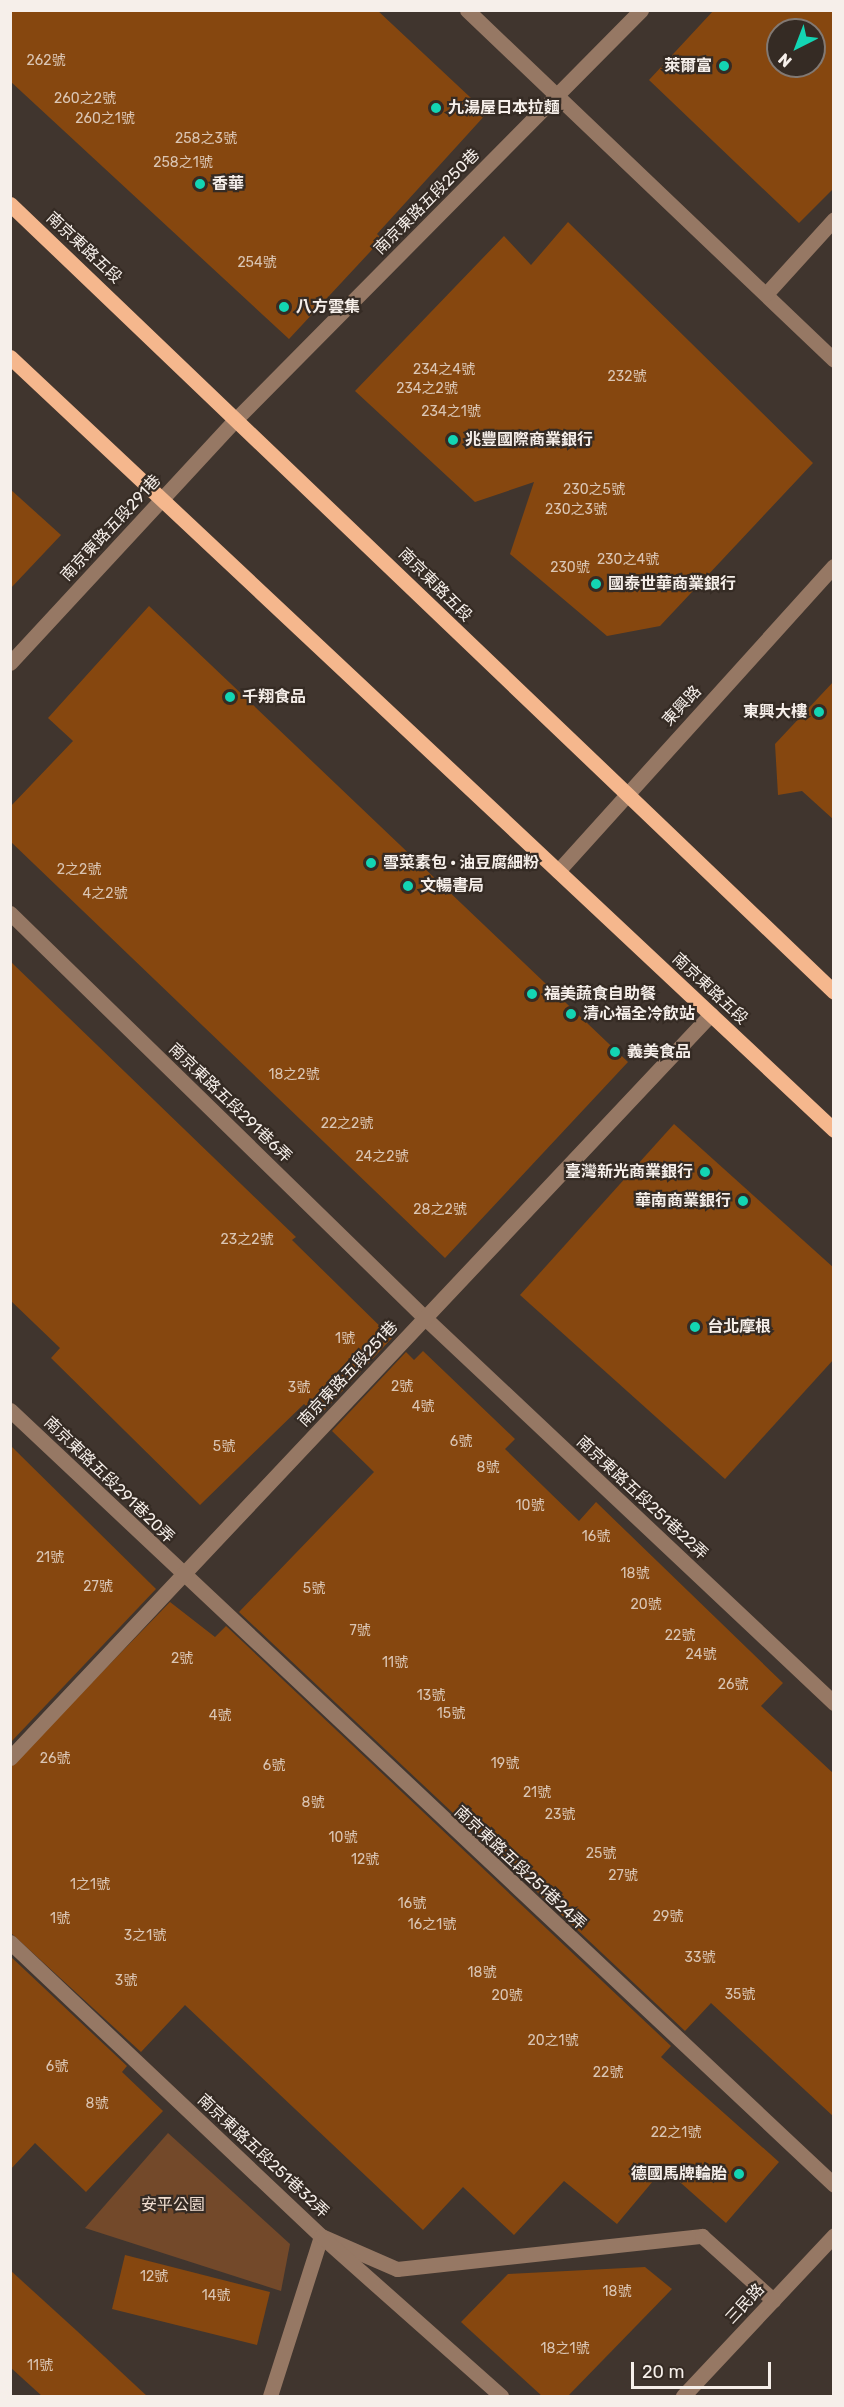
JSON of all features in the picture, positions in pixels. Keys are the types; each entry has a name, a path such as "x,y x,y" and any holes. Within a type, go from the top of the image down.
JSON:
{"main road":[{"name":"南京東路五段","path":"10,204 238,417 834,992"},
{"name":"南京東路五段","path":"10,357 834,1130"}],"street":[{"path":"467,10 834,360"},
{"name":"南京東路五段250巷","path":"238,417 641,10"},
{"path":"766,294 834,219"},
{"name":"南京東路五段291巷","path":"10,663 238,417"},
{"name":"東興路","path":"558,871 625,791 834,566"},
{"name":"南京東路五段291巷6弄","path":"10,913 425,1318"},
{"name":"南京東路五段251巷","path":"10,1758 711,1014"},
{"name":"南京東路五段251巷22弄","path":"425,1318 834,1703"},
{"name":"南京東路五段291巷20弄","path":"10,1410 182,1576"},
{"name":"南京東路五段251巷24弄","path":"182,1576 834,2185"},
{"name":"南京東路五段251巷32弄","path":"10,1942 321,2236 397,2269 702,2236 773,2300"},
{"name":"三民路","path":"683,2397 834,2235"},
{"path":"270,2397 321,2236 501,2397"}],"green space":[{"name":"安平公園","path":"168,2133 290,2244 281,2291 85,2228"}],"building":[{"path":"10,10 377,10 487,113 377,234 382,239 289,339 10,81"},
{"path":"714,10 834,10 834,188 799,223 649,80"},
{"path":"568,222 813,463 660,626 607,636 510,554 534,482 475,502 355,391 504,236 531,265"},
{"path":"10,489 61,535 10,589"},
{"path":"149,606 628,1062 445,1258 10,841 10,807 73,741 48,718"},
{"name":"東興大樓","path":"834,681 834,820 802,791 778,795 775,744"},
{"path":"10,961 296,1237 292,1240 392,1338 318,1417 304,1404 200,1505 51,1358 60,1348 10,1300"},
{"name":"台北摩根","path":"674,1124 834,1268 834,1359 725,1479 520,1295"},
{"path":"423,1351 515,1439 505,1449 579,1521 596,1502 783,1683 761,1706 834,1774 834,2117 711,2003 685,2031 239,1612 374,1472 332,1431 406,1352 414,1360"},
{"path":"10,1445 156,1589 10,1743"},
{"path":"170,1602 215,1637 226,1626 671,2046 661,2057 779,2162 726,2223 664,2168 617,2224 564,2181 514,2235 463,2187 423,2230 185,2005 141,2052 10,1932 10,1767"},
{"path":"10,1956 127,2066 122,2072 163,2111 86,2192 35,2143 10,2170"},
{"path":"125,2255 270,2292 257,2345 112,2309"},
{"path":"645,2267 672,2289 567,2397 543,2397 461,2322 508,2274"},
{"path":"10,2270 148,2397 43,2397 10,2367"}],"place":[{"name":"萊爾富","path":"724,66"},
{"name":"九湯屋日本拉麵","path":"436,108"},
{"name":"香華","path":"200,184"},
{"name":"八方雲集","path":"284,307"},
{"name":"兆豐國際商業銀行","path":"453,440"},
{"name":"國泰世華商業銀行","path":"596,584"},
{"name":"千翔食品","path":"230,697"},
{"name":"東興大樓","path":"819,712"},
{"name":"雪菜素包 · 油豆腐細粉","path":"371,863"},
{"name":"文暢書局","path":"408,886"},
{"name":"福美蔬食自助餐","path":"532,994"},
{"name":"清心福全冷飲站","path":"571,1014"},
{"name":"義美食品","path":"615,1052"},
{"name":"臺灣新光商業銀行","path":"705,1172"},
{"name":"華南商業銀行","path":"743,1201"},
{"name":"台北摩根","path":"695,1327"},
{"name":"德國馬牌輪胎","path":"739,2174"}]}
